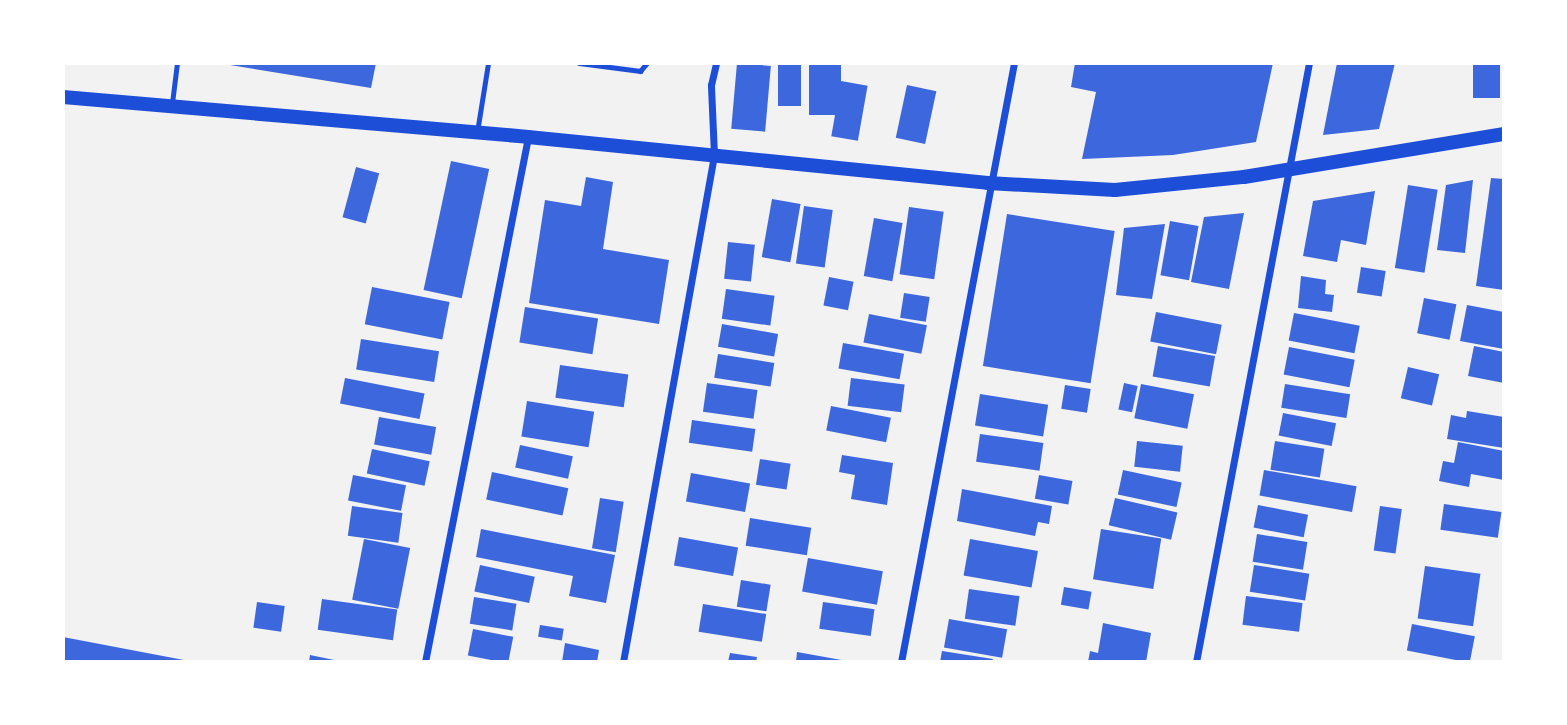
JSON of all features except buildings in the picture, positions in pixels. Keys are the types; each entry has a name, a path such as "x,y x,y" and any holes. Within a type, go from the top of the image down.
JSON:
{"main road":[{"path":"63,97 528,136 988,183 1115,190 1289,170 1504,134"}],"street":[{"path":"623,662 714,155 711,85 716,63"},
{"path":"901,662 988,183 1014,63"},
{"path":"1196,662 1309,63"},
{"path":"425,662 528,136"}],"lane":[{"path":"171,107 177,63"},
{"path":"477,132 488,63"},
{"path":"579,63 640,71 647,63"}]}
